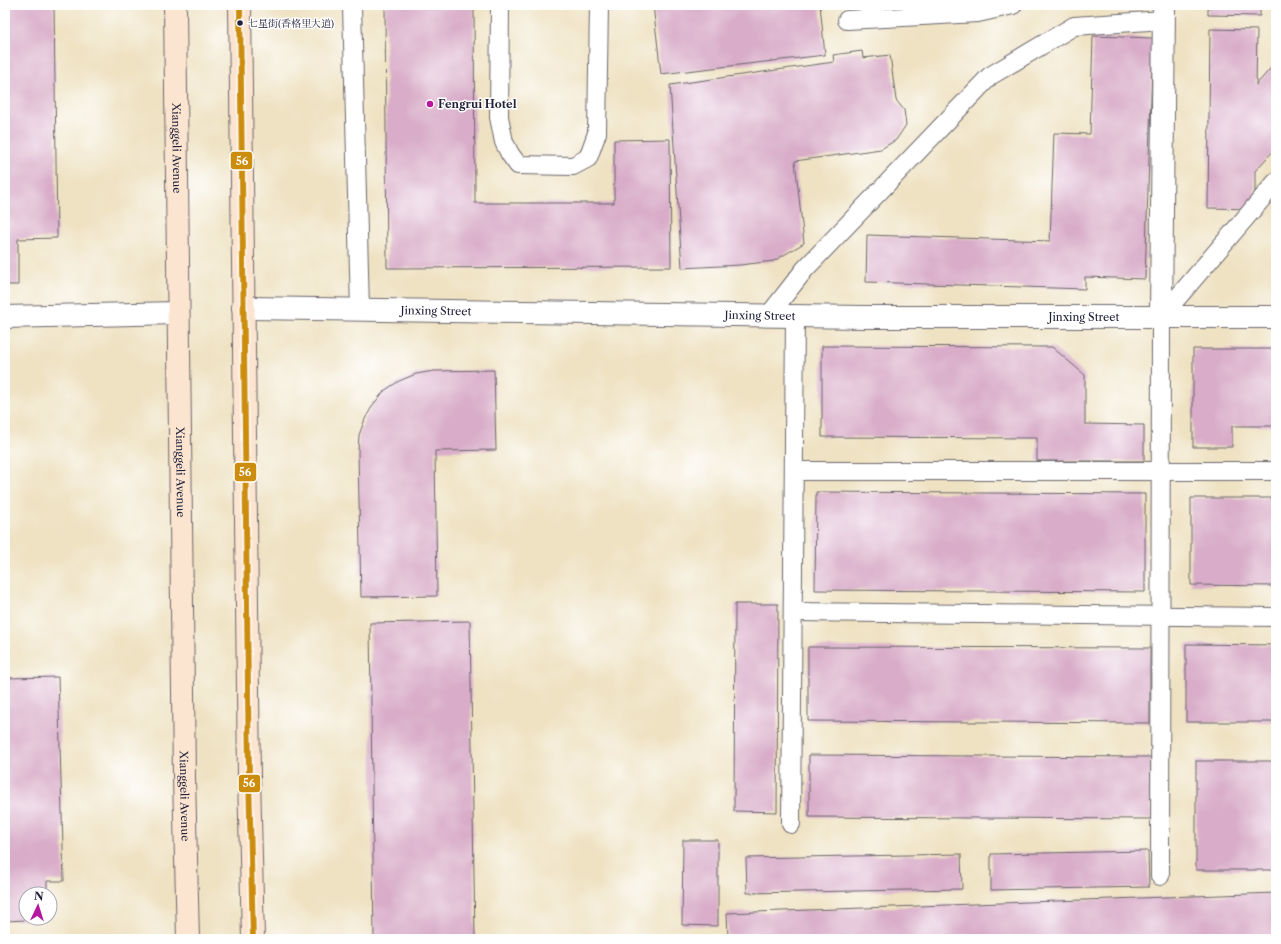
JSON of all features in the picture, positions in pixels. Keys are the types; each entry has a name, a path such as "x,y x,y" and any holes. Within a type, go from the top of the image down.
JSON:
{"main road":[{"name":"Xianggeli Avenue","path":"174,5 184,778 188,939"},
{"path":"240,5 249,777 253,939"}],"street":[{"path":"1161,317 1164,12"},
{"name":"Jinxing Street","path":"243,308 795,316 1276,317"},
{"path":"5,317 178,313"}],"lane":[{"path":"352,5 360,309"},
{"path":"500,5 499,117 504,142 518,165 573,166 588,158 597,133 599,5"},
{"path":"847,20 978,13 1012,5"},
{"path":"769,315 805,269 990,76 1074,26 1164,12"},
{"path":"1160,876 1161,317 1276,182"},
{"path":"791,824 795,316"},
{"path":"794,471 1276,471"},
{"path":"793,612 1276,617"}],"building":[{"path":"5,5 54,5 57,238 18,239 18,285 5,285"},
{"path":"385,5 474,5 475,203 614,203 614,140 670,139 671,267 387,268"},
{"path":"653,5 820,5 825,55 661,74"},
{"path":"1208,5 1260,5 1260,16 1208,15"},
{"path":"1210,29 1257,30 1256,85 1276,62 1276,148 1255,171 1255,209 1208,208"},
{"path":"1093,36 1153,38 1145,279 1085,277 1085,289 866,282 867,235 1050,241 1054,133 1090,134"},
{"path":"862,51 863,58 890,55 896,100 904,110 906,125 896,140 881,149 795,161 804,243 774,261 740,265 682,268 670,85 834,62 833,55"},
{"path":"822,346 1052,347 1085,375 1085,424 1144,425 1144,461 1037,461 1037,438 822,437"},
{"path":"1193,349 1276,349 1276,426 1232,426 1232,447 1193,447"},
{"path":"494,370 496,450 435,451 437,596 361,597 358,452 359,435 365,419 373,405 384,391 399,381 416,374 434,371"},
{"path":"816,492 1145,494 1145,592 815,590"},
{"path":"1191,498 1276,498 1276,586 1191,585"},
{"path":"735,604 778,604 777,812 734,811"},
{"path":"470,621 475,939 374,939 370,623"},
{"path":"1186,644 1276,645 1276,722 1186,722"},
{"path":"808,647 1150,648 1150,723 808,721"},
{"path":"58,677 64,881 47,881 47,886 18,886 18,920 5,921 5,678"},
{"path":"809,755 1151,757 1151,819 809,817"},
{"path":"1196,761 1276,761 1276,870 1196,870"},
{"path":"683,840 718,840 718,926 682,925"},
{"path":"1148,851 1149,887 991,890 991,854"},
{"path":"961,854 962,889 747,893 746,858"},
{"path":"1276,893 1276,939 728,939 727,913"}],"transit line":[{"name":"56","path":"240,5 249,777 253,939"}],"place":[{"name":"七星街(香格里大道)","path":"240,23"},
{"name":"Fengrui Hotel","path":"430,104"}]}
